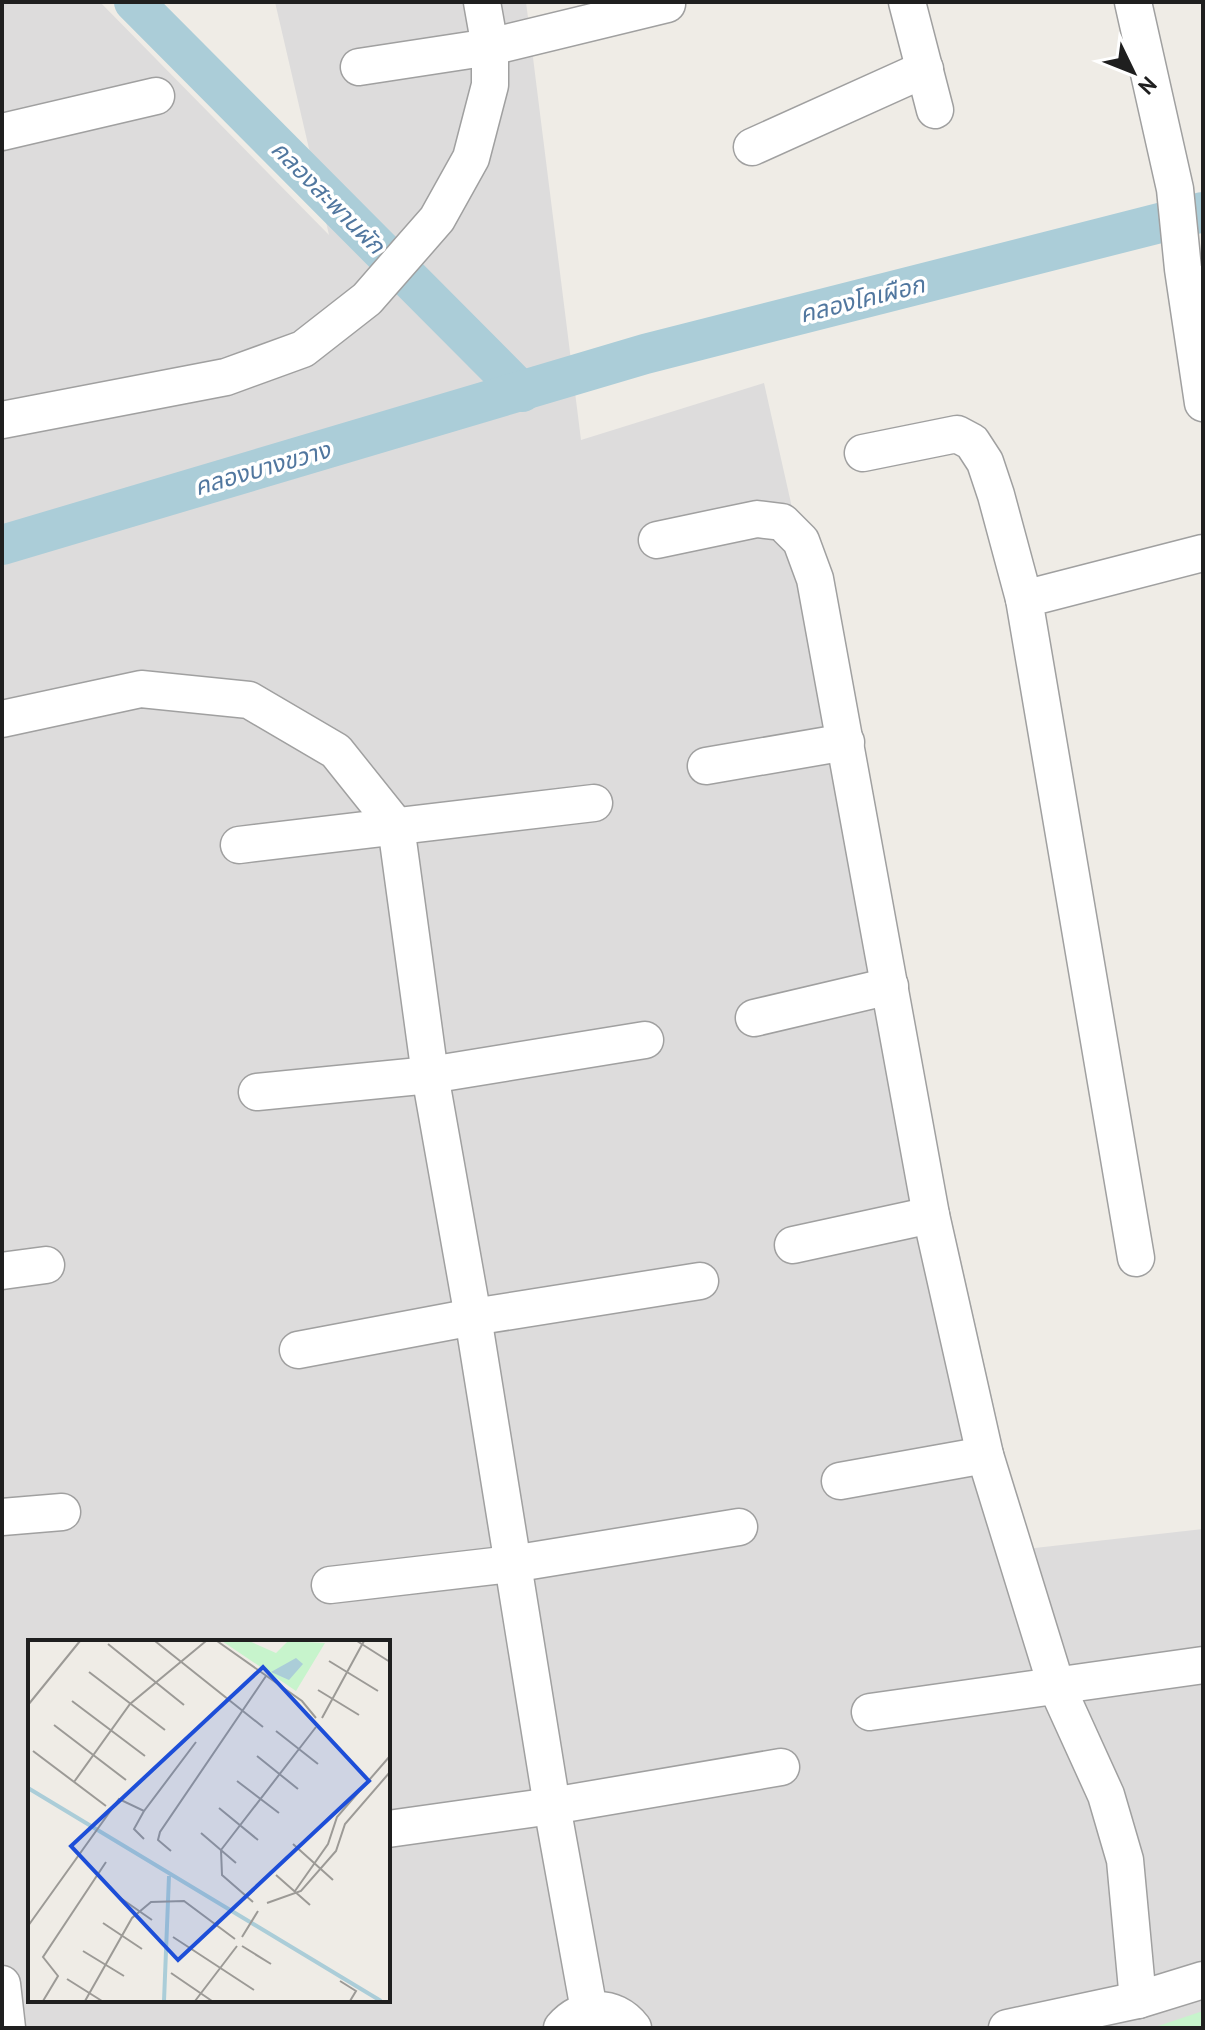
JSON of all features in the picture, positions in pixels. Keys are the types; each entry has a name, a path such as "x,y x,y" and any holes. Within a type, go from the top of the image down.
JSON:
{"street":[{"path":"2,420 226,377 303,349 367,299 437,219 471,158 490,85 490,47 482,2"},
{"path":"907,2 935,110"},
{"path":"1133,2 1175,189 1183,269 1203,403"},
{"path":"359,67 490,47 667,4"},
{"path":"752,147 925,69"},
{"path":"2,132 156,96"},
{"path":"863,453 957,434 972,442 985,462 1024,599 1136,1258"},
{"path":"657,540 757,519 782,522 801,541 815,579 931,1215 985,1455 1056,1685 1106,1795 1125,1860 1138,2000"},
{"path":"1024,599 1203,553"},
{"path":"2,719 141,689 249,700 336,751 396,826 430,1075 473,1317 552,1806 575,2019 604,2010 618,2014 633,2028"},
{"path":"706,766 846,742"},
{"path":"239,845 594,803"},
{"path":"754,1018 890,986"},
{"path":"257,1092 430,1075 645,1040"},
{"path":"793,1245 931,1215"},
{"path":"2,1271 46,1265"},
{"path":"298,1350 473,1317 700,1281"},
{"path":"840,1481 985,1455"},
{"path":"2,1517 62,1512"},
{"path":"330,1585 512,1564 739,1527"},
{"path":"870,1712 1203,1665"},
{"path":"390,1829 552,1806 781,1767"},
{"path":"1007,2028 1138,2000 1203,1980"},
{"path":"2,1984 7,2028"}],"shaded area":[{"path":"2,2 100,2 329,235 275,2 526,2 581,440 764,383 1026,1549 1203,1529 1203,2028 2,2028"}],"green space":[{"path":"1203,2011 1203,2028 1152,2028"}],"waterway":[{"name":"คลองสะพานผัก","path":"134,2 522,392"},
{"name":"คลองโคเผือก","path":"2,545 645,354 1203,212"}],"water label":[{"name":"คลองบางขวาง","path":"262,468"}]}
